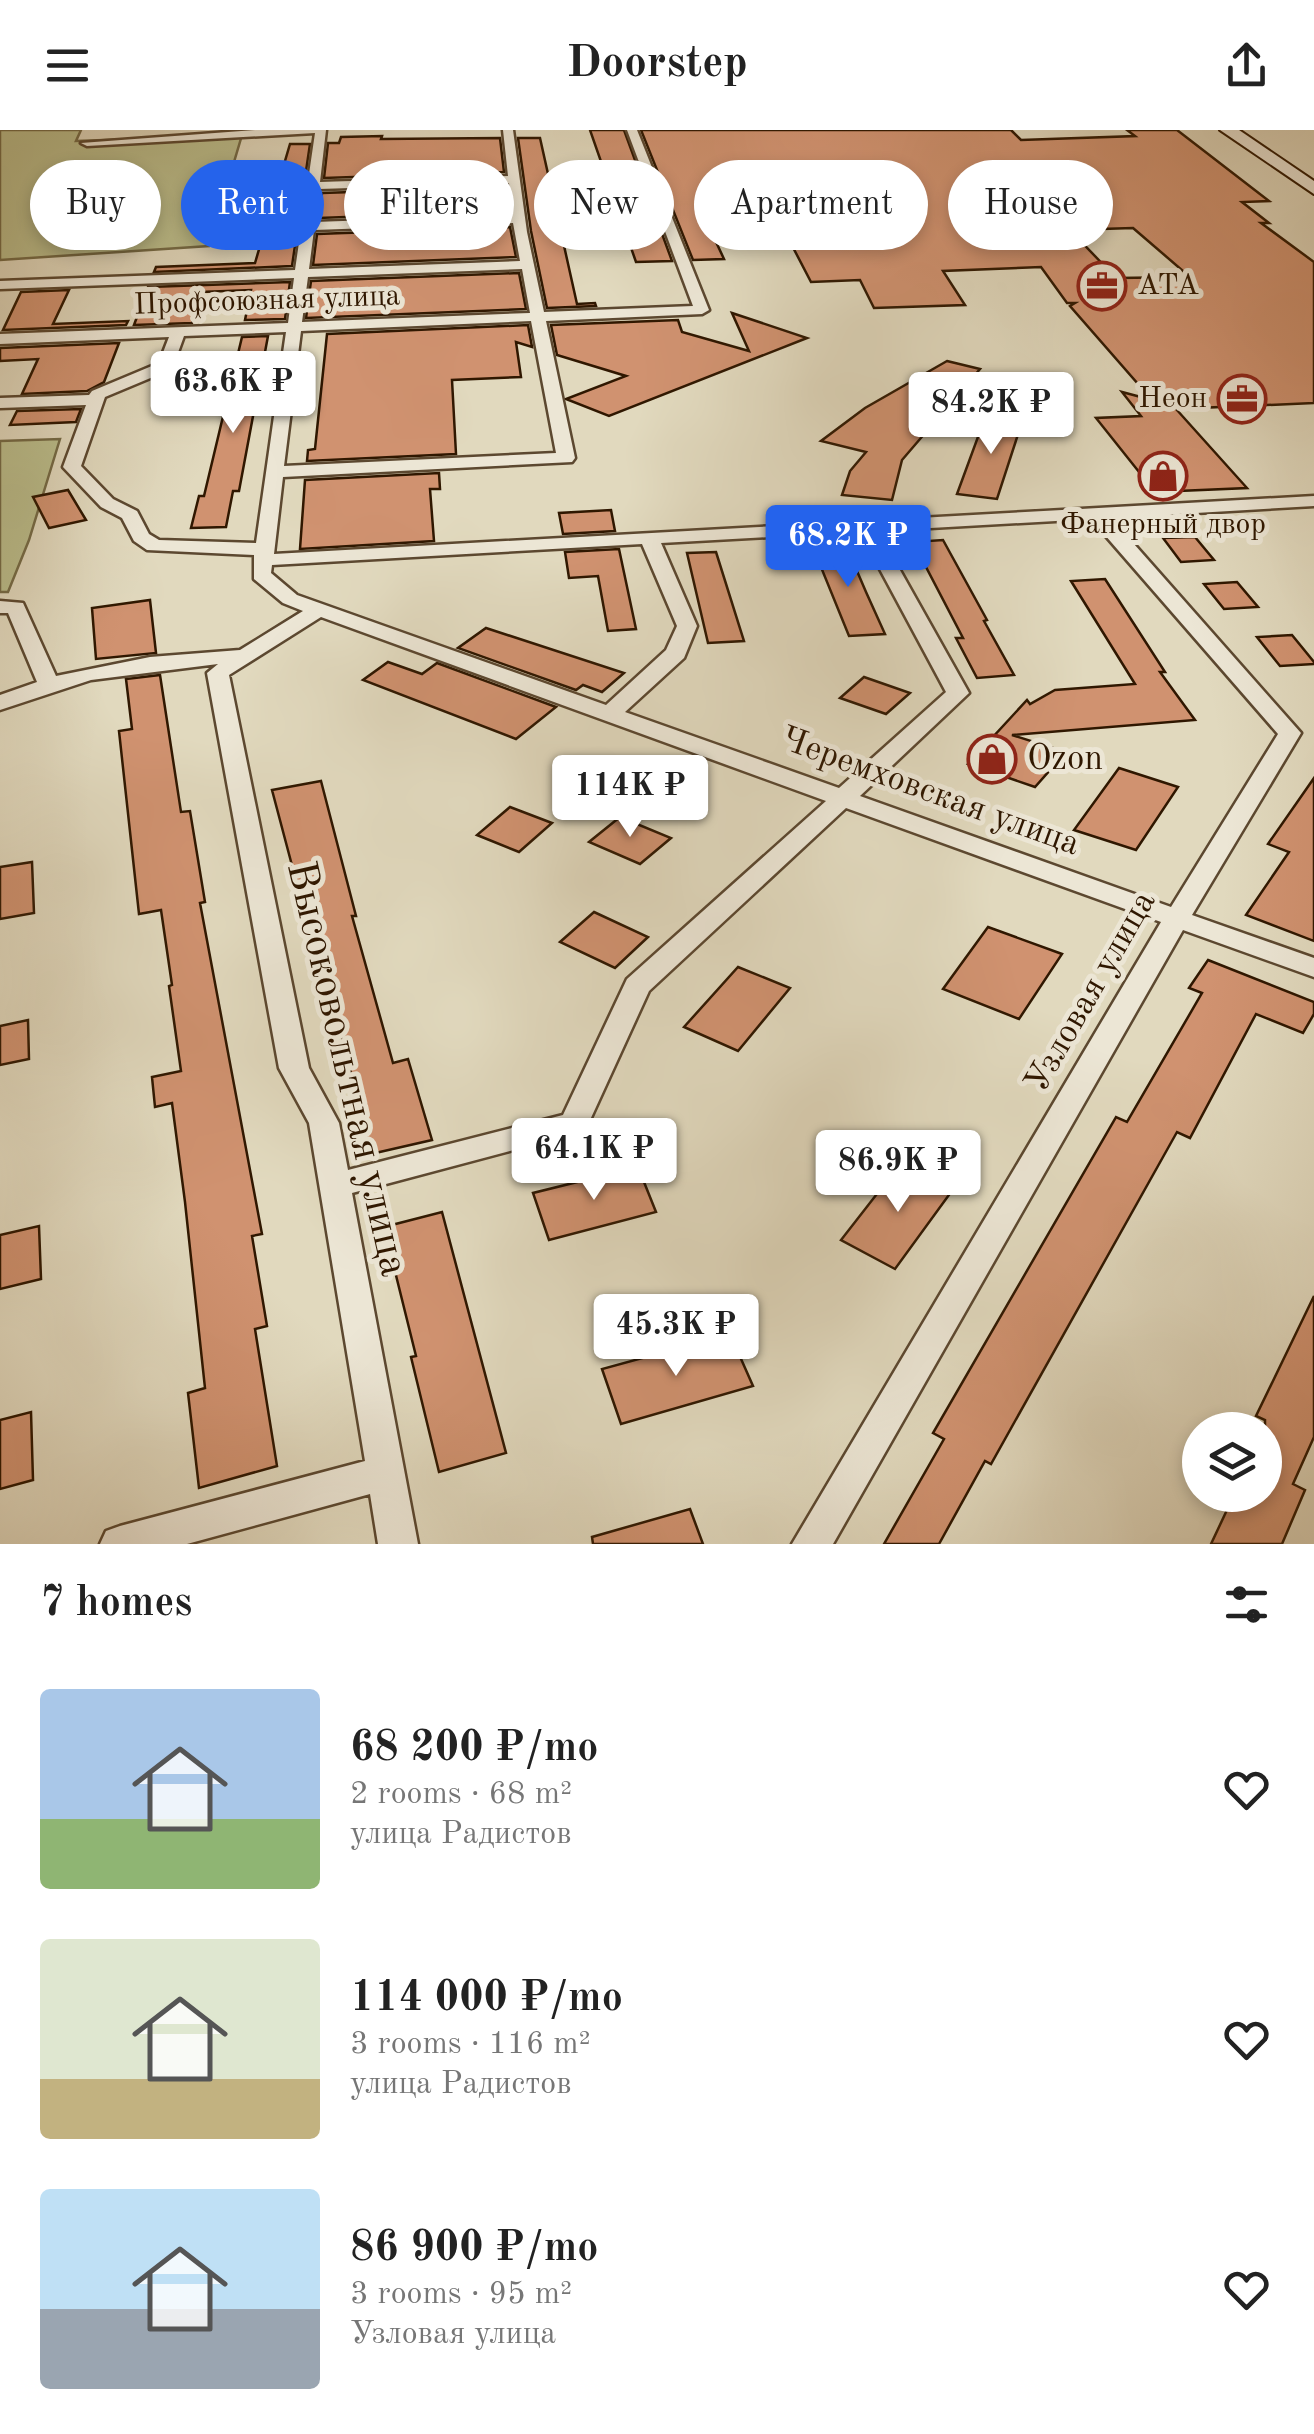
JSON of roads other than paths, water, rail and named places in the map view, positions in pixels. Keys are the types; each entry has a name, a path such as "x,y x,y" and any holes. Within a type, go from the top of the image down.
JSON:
{"street":[{"path":"87,142 312,130"},
{"path":"316,160 321,130"},
{"path":"508,130 512,160"},
{"name":"Профсоюзная улица","path":"0,339 702,310 632,130"},
{"path":"1228,130 1310,183"},
{"path":"274,472 566,458 514,179"},
{"path":"324,225 520,219"},
{"path":"264,554 304,250"},
{"path":"0,286 527,265"},
{"path":"178,332 166,366 98,394 72,467 107,504 130,515 141,537 154,546 264,554 649,538 1314,501"},
{"path":"0,403 96,400"},
{"path":"1290,502 1314,525"},
{"name":"Узловая улица","path":"812,1544 1177,918 1290,733 1096,512"},
{"path":"336,1185 574,1123 637,986 958,694 866,526"},
{"path":"611,712 676,653 687,626 649,538"},
{"name":"Черемховская улица","path":"264,554 261,575 290,599 1314,968"},
{"path":"0,607 16,607 48,682"},
{"path":"0,703 48,682 166,658 247,656 320,609"},
{"name":"Высоковольтная улица","path":"247,656 218,673 294,1068 324,1124 398,1544"},
{"path":"120,1544 383,1473"}],"place":[{"name":"АТА","path":"1102,286"},
{"name":"Неон","path":"1242,399"},
{"name":"Фанерный двор","path":"1163,476"},
{"name":"Ozon","path":"992,759"}]}
